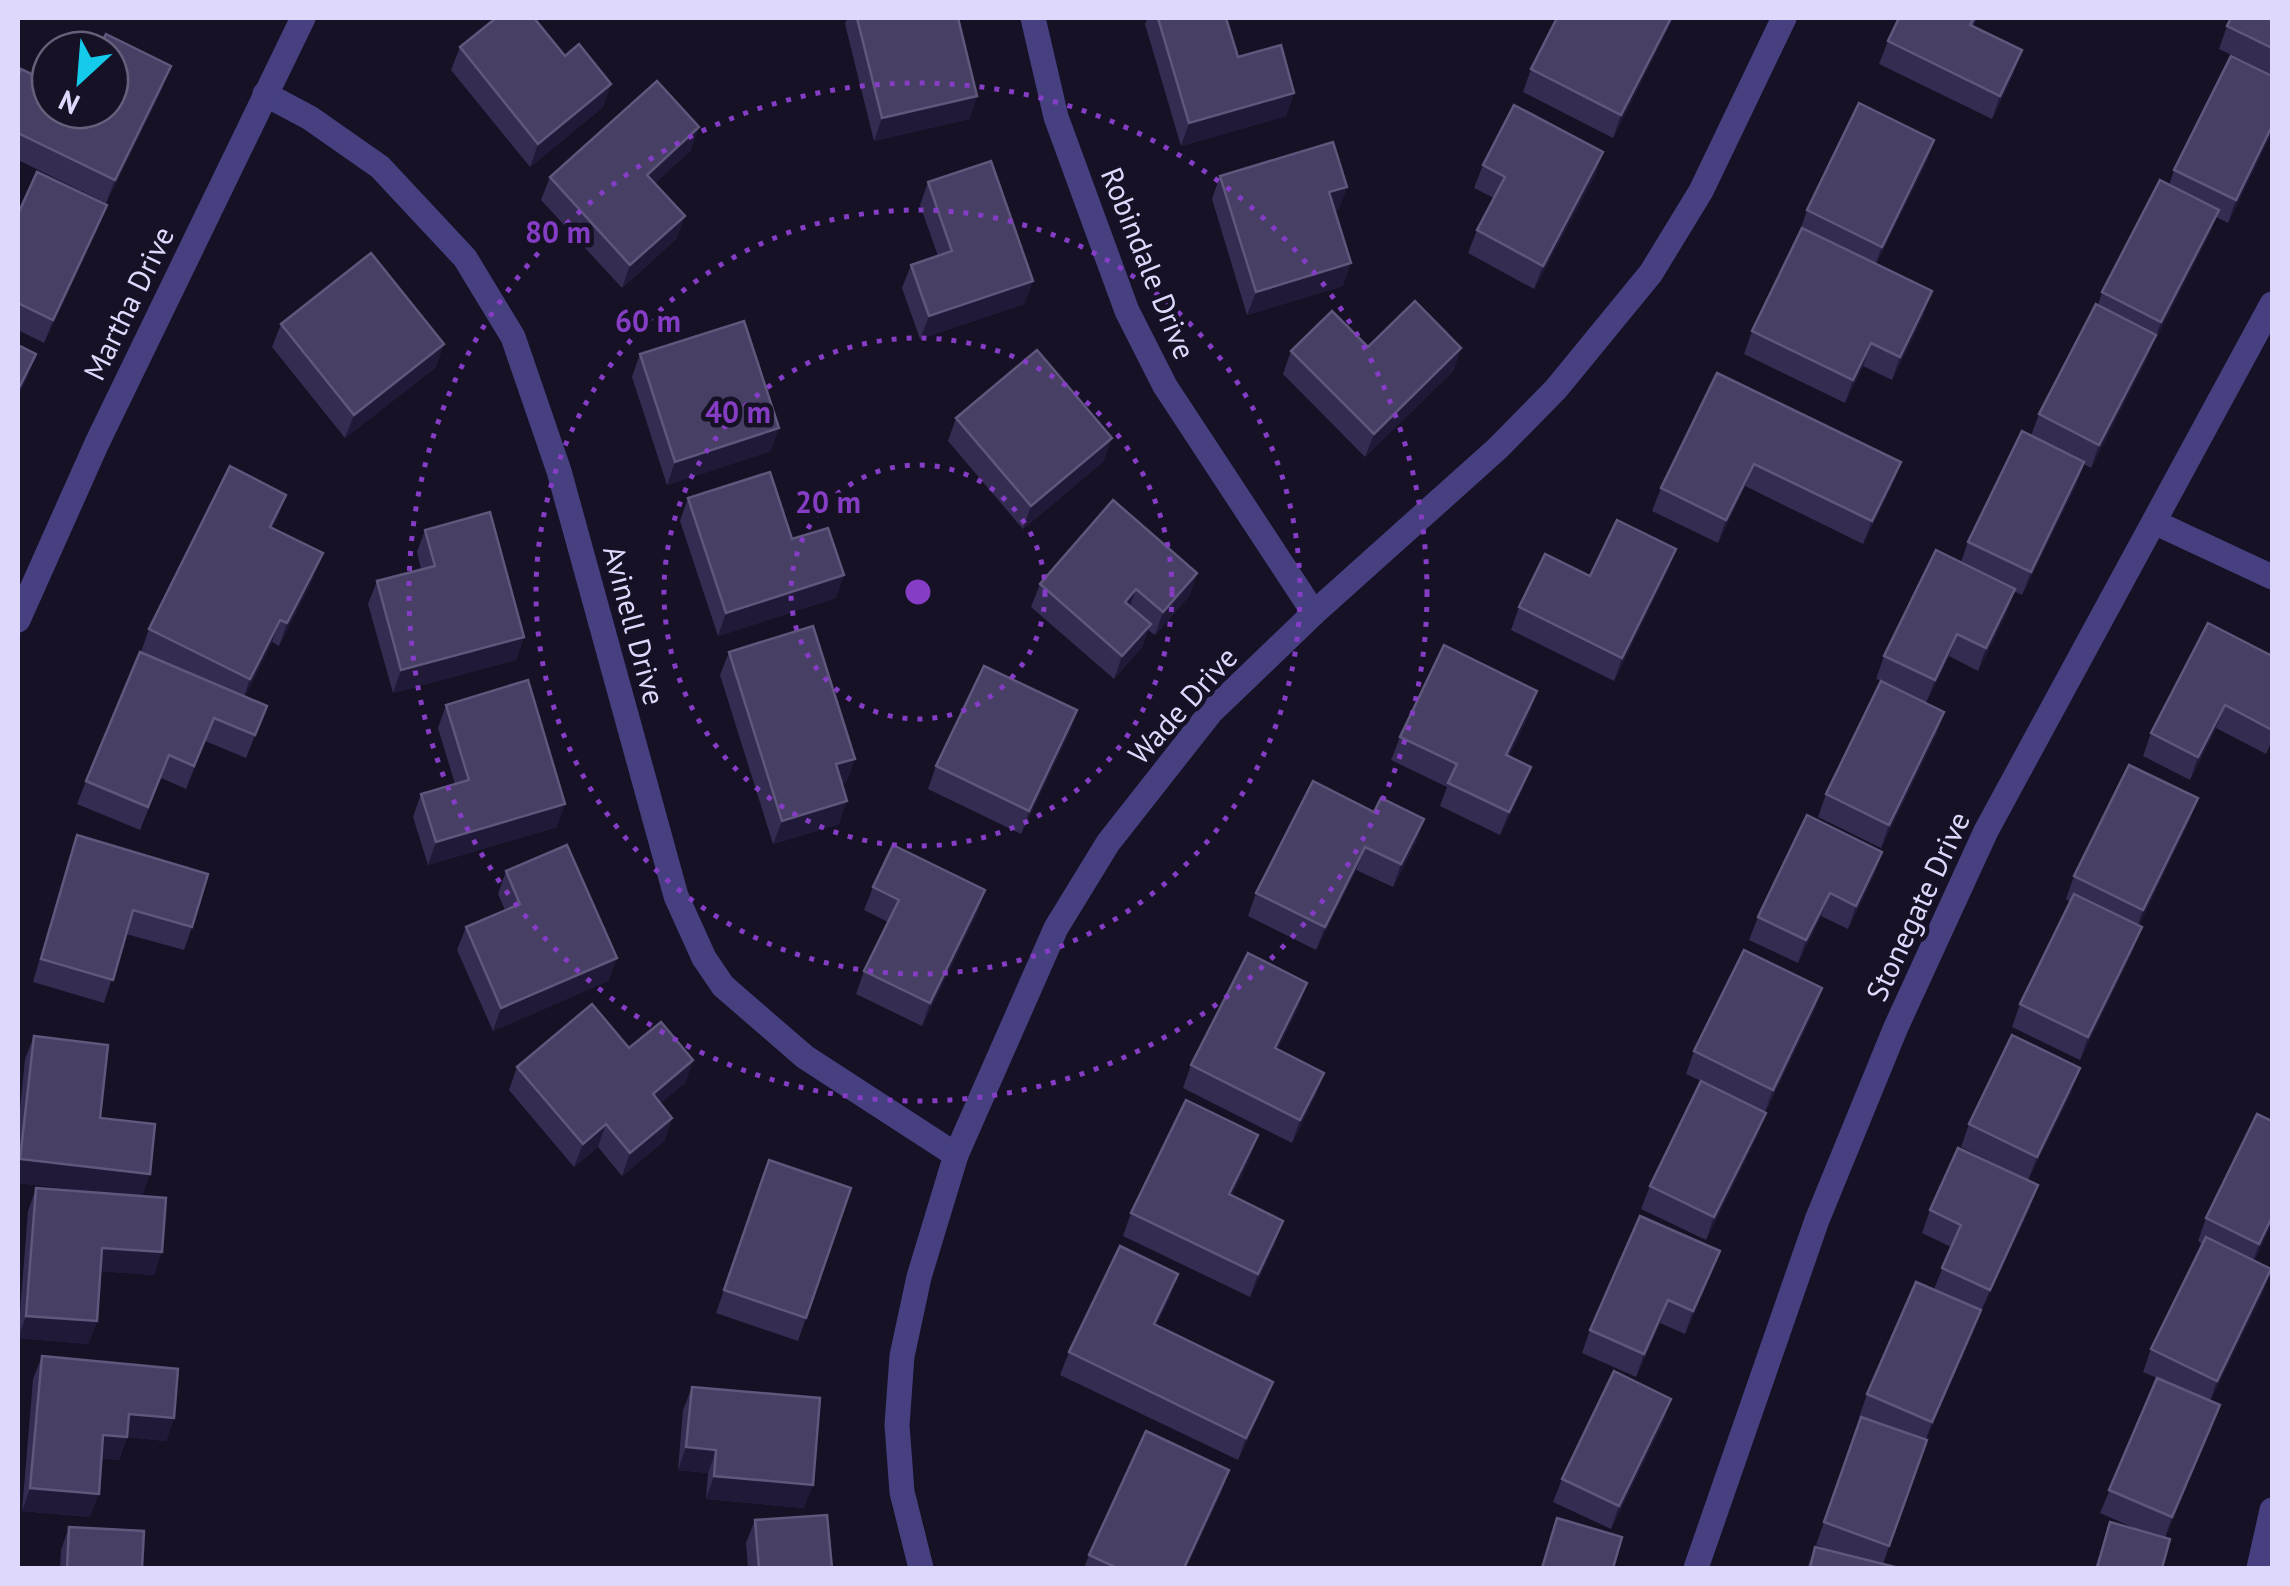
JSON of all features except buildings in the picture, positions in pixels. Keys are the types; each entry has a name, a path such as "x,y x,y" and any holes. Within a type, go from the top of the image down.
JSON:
{"street":[{"name":"Martha Drive","path":"18,620 97,443 303,18"},
{"name":"Robindale Drive","path":"1033,18 1056,117 1127,311 1165,386 1314,613"},
{"name":"Wade Drive","path":"921,1568 902,1492 898,1425 902,1356 919,1277 956,1155 1056,928 1108,843 1211,712 1314,613 1498,448 1556,389 1650,273 1701,191 1784,18"},
{"name":"Avinell Drive","path":"266,94 310,118 380,168 465,258 513,337 559,471 676,896 704,958 723,986 806,1057 956,1155"},
{"name":"Stonegate Drive","path":"1696,1568 1817,1220 1896,1027 1986,831 2272,304"},
{"path":"2154,522 2272,576"},
{"path":"2259,1568 2272,1510"}]}
